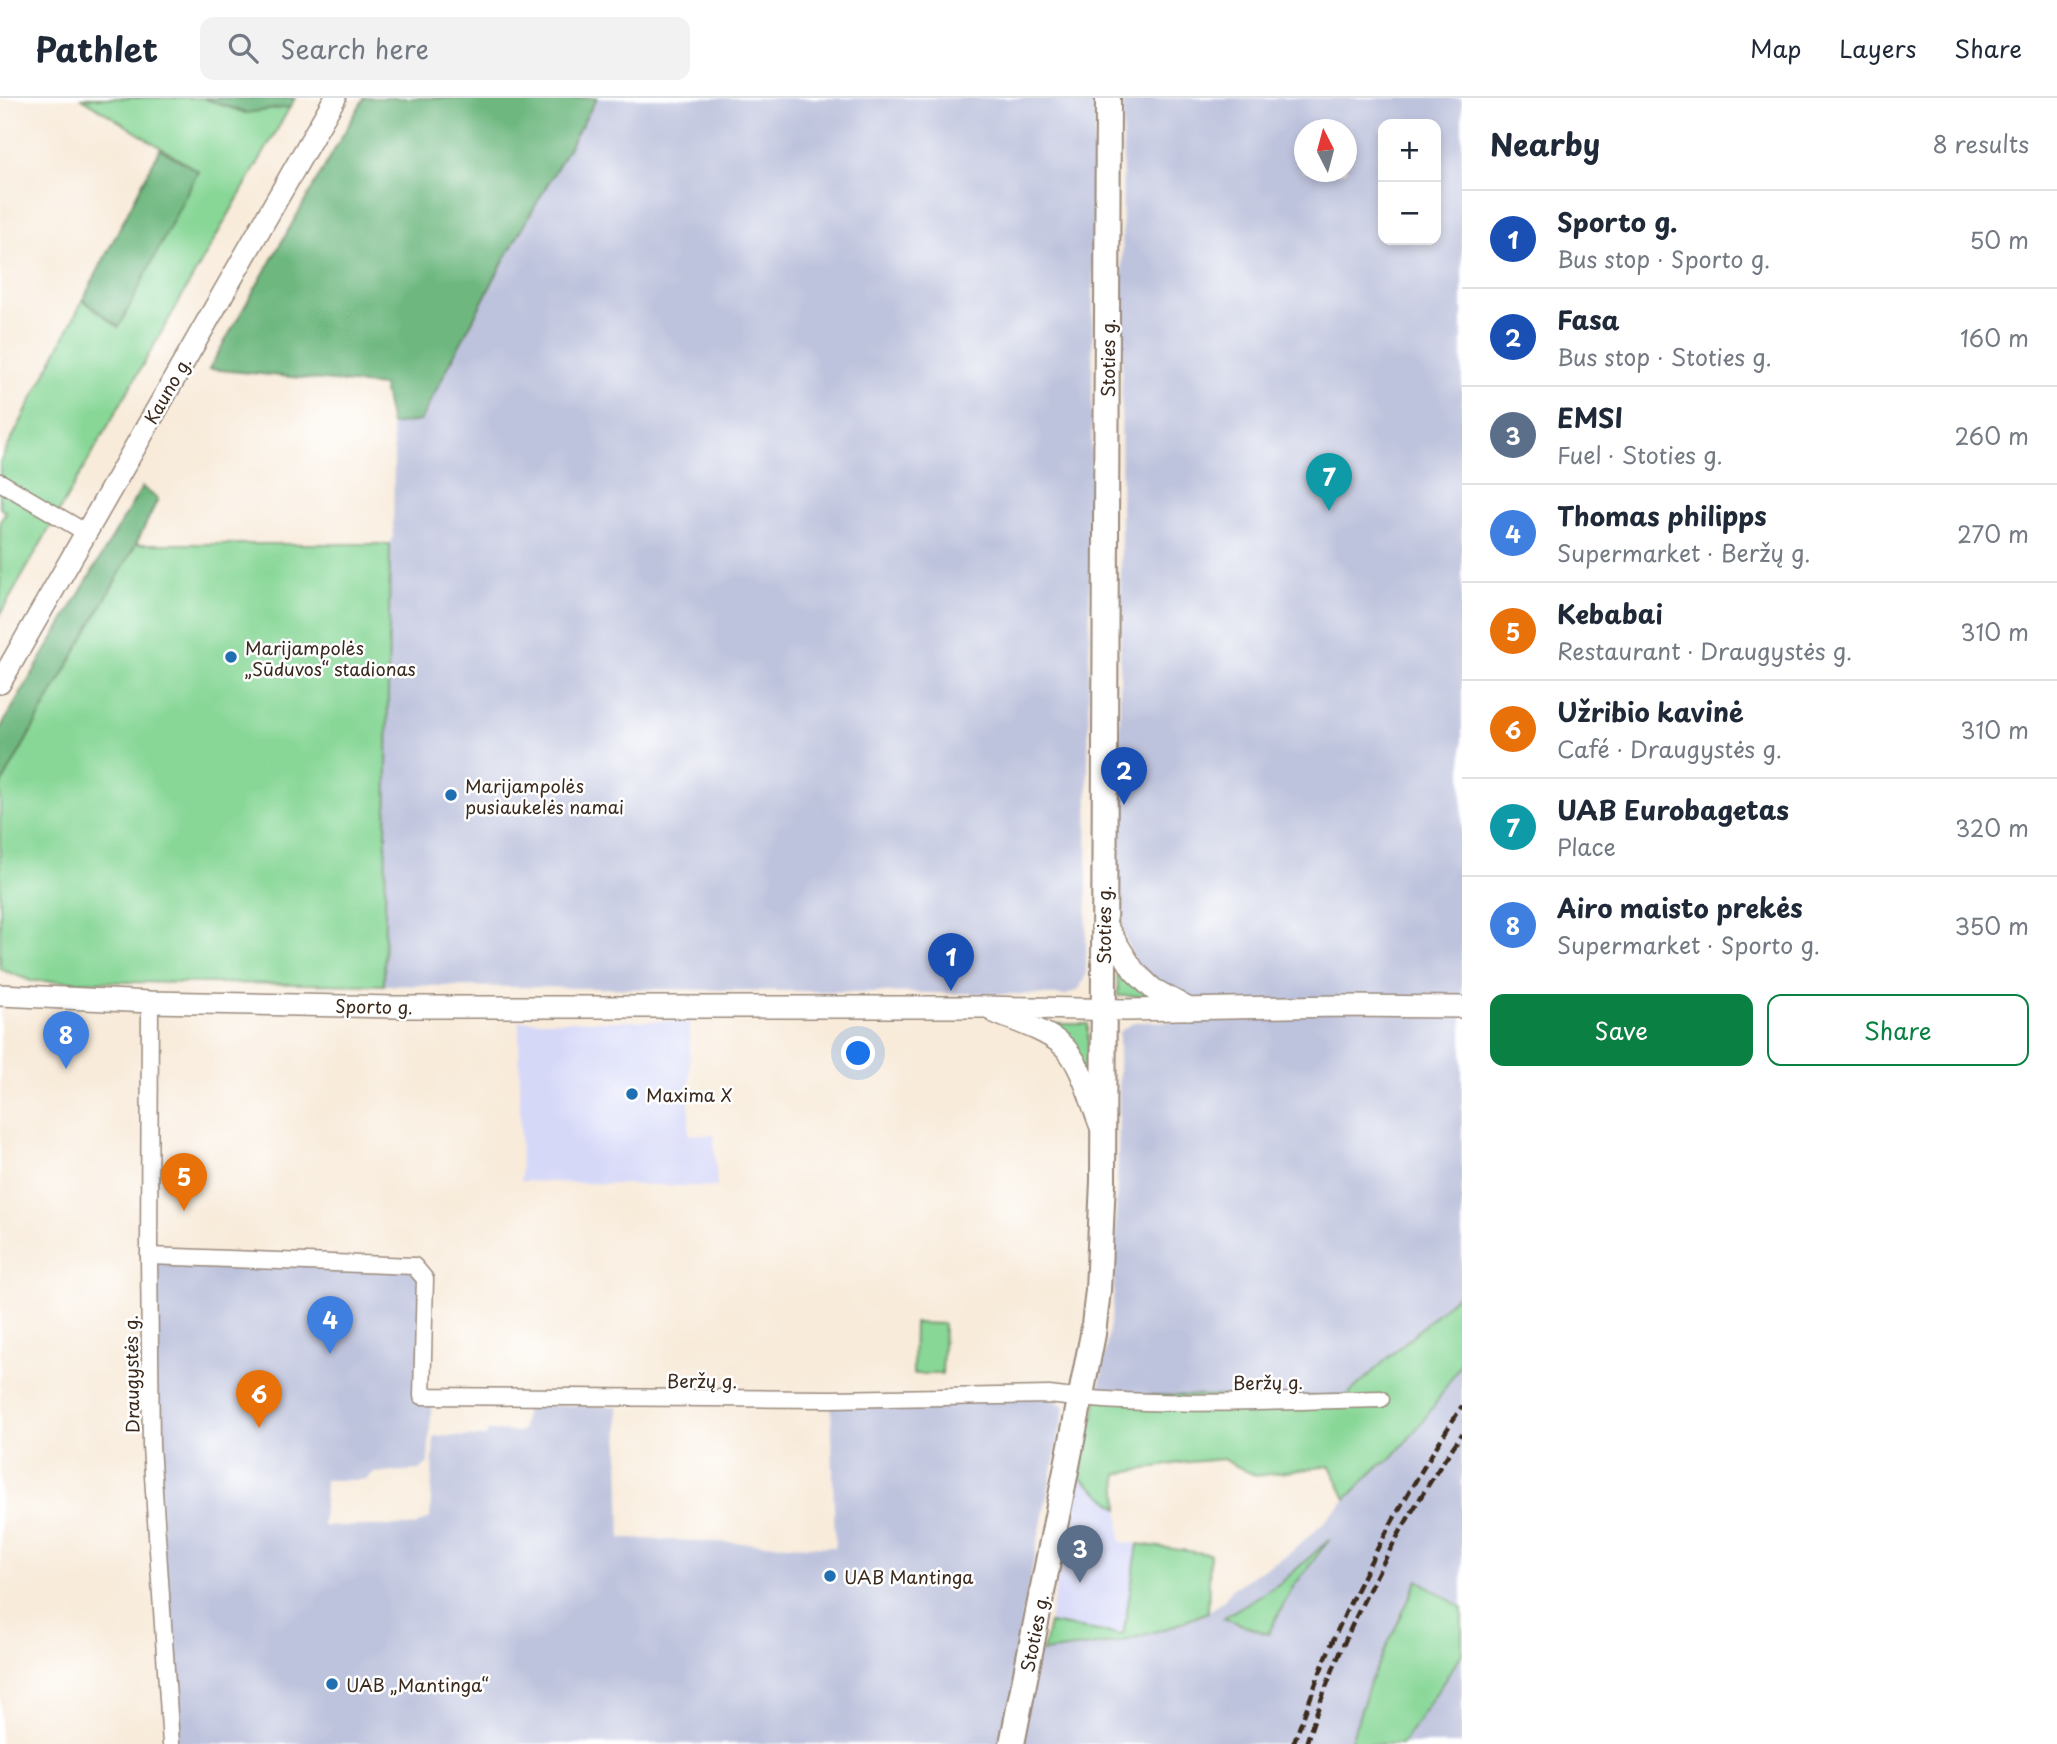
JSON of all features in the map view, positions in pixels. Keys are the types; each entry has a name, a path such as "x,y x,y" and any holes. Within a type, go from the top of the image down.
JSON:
{"main road":[{"name":"Stoties g.","path":"1012,1744 1082,1399 1098,1290 1103,1194 1108,98"}],"street":[{"name":"Kauno g.","path":"0,683 335,98"},
{"path":"0,482 85,532"},
{"path":"1103,921 1134,971 1153,989 1191,1010"},
{"name":"Sporto g.","path":"0,995 150,1002 422,1007 983,1007 1191,1010 1339,1006 1462,1007"},
{"name":"Draugystės g.","path":"150,1002 151,1446 172,1744"},
{"path":"983,1007 1062,1044 1075,1062 1103,1133"},
{"name":"Beržų g.","path":"149,1256 414,1266 425,1279 422,1396 831,1399 1049,1395 1082,1399 1212,1402 1381,1399"}],"shaded area":[{"path":"597,98 1095,98 1086,975 1079,989 1066,995 384,985 390,544 393,536 394,454 391,425 420,421 503,262"},
{"path":"1123,98 1462,98 1462,1291 1345,1397 1098,1395 1113,1306 1119,1032 1134,1022 1181,1021 1182,992 1167,989 1143,977 1119,920"},
{"path":"519,1021 690,1021 689,1134 714,1135 717,1187 521,1181"},
{"path":"149,1257 414,1266 425,1279 422,1396 432,1396 428,1463 420,1470 373,1473 366,1480 325,1480 323,1526 414,1526 430,1518 434,1436 486,1437 488,1431 522,1432 526,1405 618,1406 621,1538 835,1547 831,1399 1049,1395 1065,1407 1016,1649 1043,1652 1120,1642 1171,1627 1208,1612 1224,1600 1233,1588 1290,1553 1379,1466 1389,1461 1434,1406 1462,1361 1462,1608 1418,1580 1370,1681 1350,1744 172,1744","holes":["1324,1544 1293,1587 1268,1634 1224,1618 1282,1582"]},
{"path":"1079,1476 1119,1509 1121,1542 1138,1544 1123,1635 1049,1623"},
{"path":"1462,1654 1462,1744 1402,1744"}],"green space":[{"path":"82,98 203,98 245,113 290,107 0,615 0,521 6,512 0,508 0,462 83,300 118,327 198,171"},
{"path":"203,98 295,98 290,107 245,113"},
{"path":"364,98 597,98 503,262 420,421 391,425 383,386 209,369"},
{"path":"160,149 198,171 119,327 83,300"},
{"path":"142,487 158,499 136,544 0,787 0,729"},
{"name":"Marijampolės „Sūduvos“ stadionas","path":"136,544 390,544 384,985 31,981 0,969 0,787"},
{"path":"1117,956 1154,996 1118,996"},
{"path":"1031,1024 1088,1024 1088,1082"},
{"path":"1462,1291 1462,1361 1434,1406 1410,1437 1389,1461 1379,1466 1346,1499 1330,1466 1256,1476 1223,1459 1179,1463 1117,1474 1119,1509 1079,1476 1098,1395 1345,1397"},
{"path":"914,1323 944,1324 942,1374 913,1374"},
{"path":"1330,1539 1293,1587 1268,1634 1223,1618 1282,1582"},
{"path":"1138,1544 1210,1554 1208,1612 1171,1627 1120,1642 1043,1652 1049,1623 1123,1635"},
{"path":"1418,1580 1462,1608 1462,1654 1402,1744 1350,1744 1370,1682"}],"railway":[{"path":"1293,1744 1333,1639 1353,1597 1413,1486 1462,1406"},
{"path":"1306,1744 1336,1663 1372,1583 1415,1507 1462,1434"}],"place":[{"name":"UAB Eurobagetas","path":"1329,511"},
{"name":"Marijampolės „Sūduvos“ stadionas","path":"231,657"},
{"name":"Marijampolės pusiaukelės namai","path":"451,795"},
{"name":"Fasa","path":"1124,805"},
{"name":"Sporto g.","path":"951,991"},
{"name":"Airo maisto prekės","path":"66,1069"},
{"name":"Maxima X","path":"632,1094"},
{"name":"Kebabai","path":"184,1211"},
{"name":"Thomas philipps","path":"330,1354"},
{"name":"Užribio kavinė","path":"259,1428"},
{"name":"UAB Mantinga","path":"830,1576"},
{"name":"EMSI","path":"1080,1583"},
{"name":"UAB „Mantinga“","path":"332,1684"}]}
